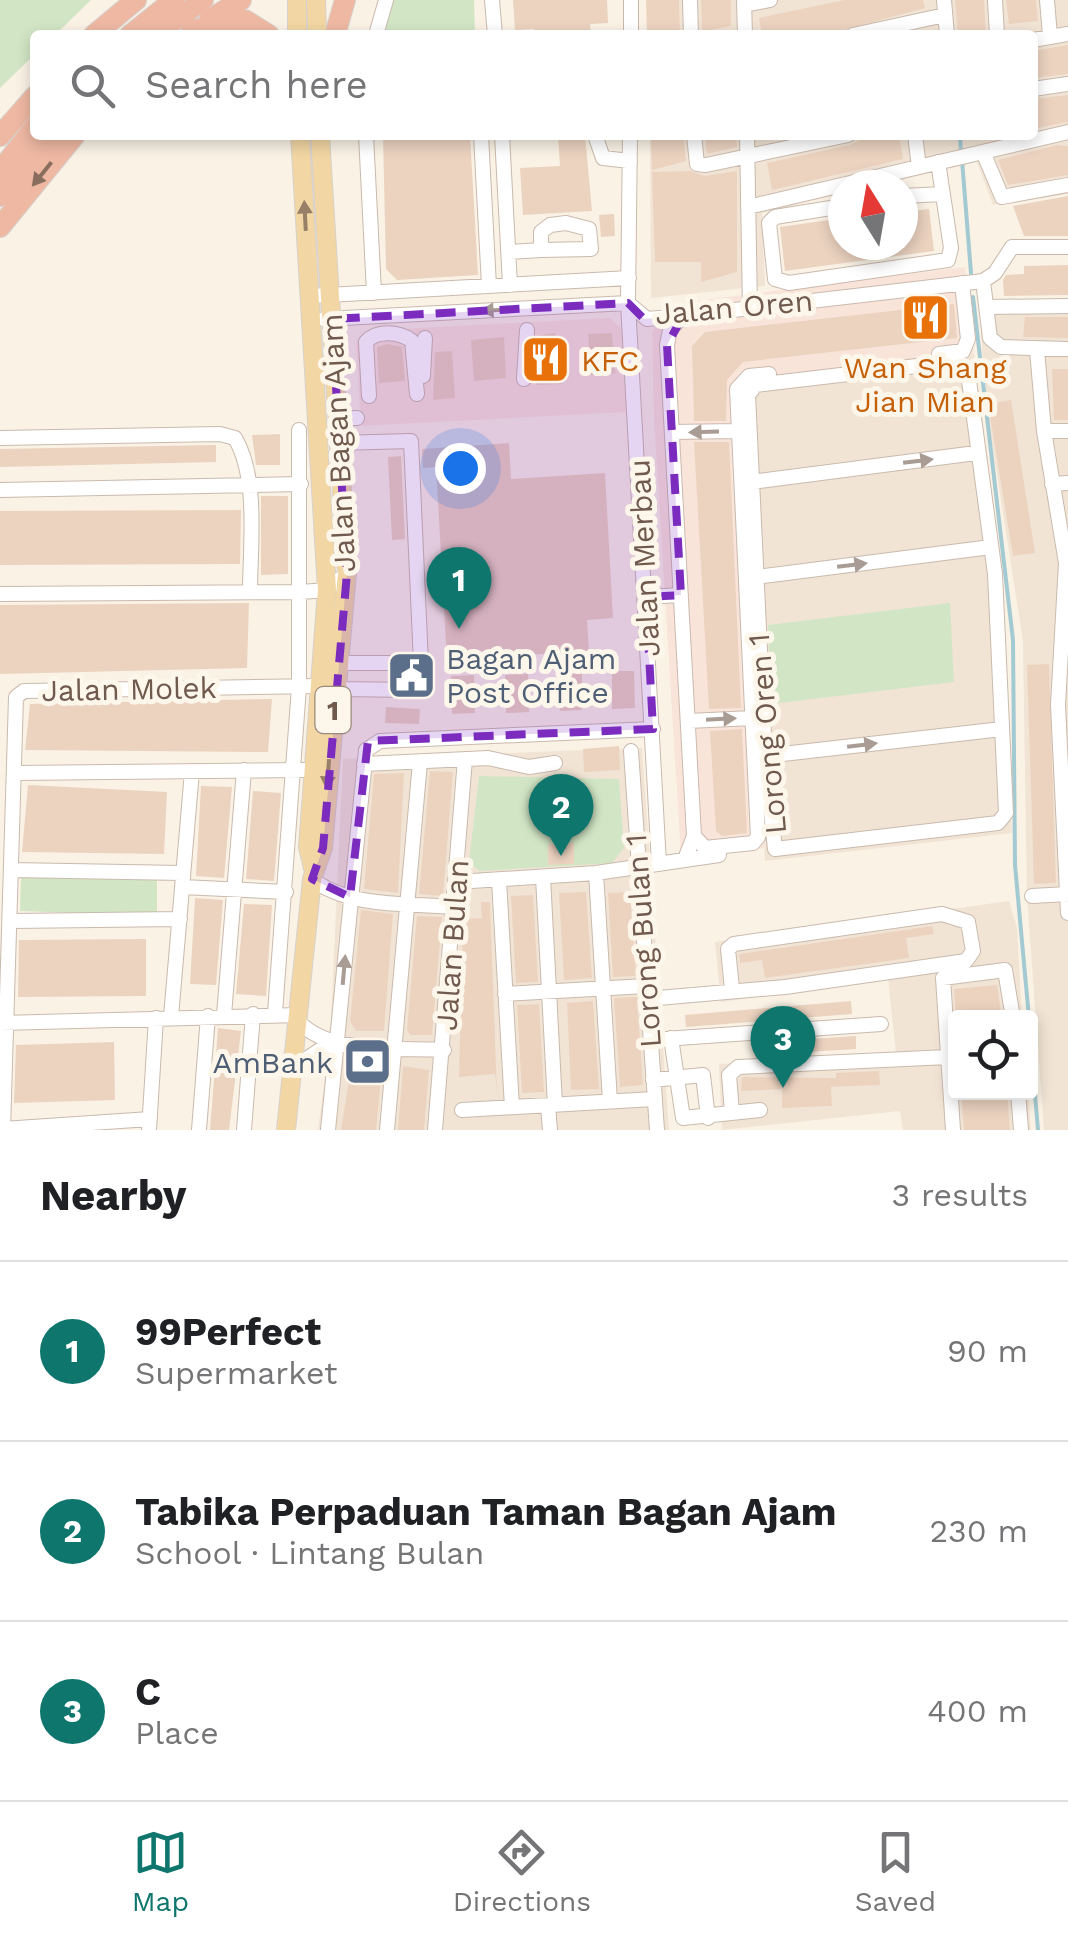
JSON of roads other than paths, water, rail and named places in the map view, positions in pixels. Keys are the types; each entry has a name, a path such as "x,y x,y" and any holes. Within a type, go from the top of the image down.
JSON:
{"highway":[{"path":"100,30 136,0"},
{"path":"136,30 174,0"},
{"path":"162,30 203,0"},
{"path":"195,30 241,0"},
{"path":"336,30 345,0"},
{"path":"203,30 246,20 261,30"},
{"path":"0,136 30,102"},
{"path":"0,171 30,133"},
{"path":"0,196 46,140"},
{"path":"0,227 71,140"}],"main road":[{"path":"297,0 298,30"},
{"path":"316,0 317,30"},
{"name":"Jalan Bagan Ajam","path":"286,1130 312,873 304,770 327,590 300,140"},
{"name":"Jalan Bagan Ajam","path":"312,873 323,848 317,687 336,663 347,573 320,140"}],"street":[{"path":"377,30 386,0"},
{"path":"492,0 495,30"},
{"path":"630,30 631,0"},
{"path":"690,0 691,30"},
{"path":"745,30 744,3 770,0"},
{"path":"995,0 997,30"},
{"path":"1047,0 1050,36"},
{"path":"869,30 945,7"},
{"path":"1038,39 1068,34"},
{"path":"1038,88 1068,84"},
{"path":"1038,139 1068,132"},
{"path":"366,140 374,293"},
{"path":"481,140 489,286"},
{"path":"502,140 510,285"},
{"path":"596,140 603,158 630,162"},
{"name":"Jalan Merbau","path":"630,140 628,302 659,864"},
{"path":"694,140 696,164 747,158 826,140"},
{"path":"747,140 750,308"},
{"path":"915,140 919,167"},
{"path":"748,207 1034,140"},
{"path":"983,152 1002,197 1068,186"},
{"path":"828,209 775,218 769,223 775,279 789,283 948,260 951,248 938,162"},
{"path":"918,195 943,194"},
{"path":"1068,247 1012,247 995,273 983,280 990,338 1001,348 1068,349"},
{"path":"509,252 542,250"},
{"name":"Jalan Oren","path":"310,296 629,278"},
{"name":"Jalan Oren","path":"310,320 628,302 647,319 983,280"},
{"path":"684,859 694,836 705,848 757,840 737,390 749,376 963,351 968,340 962,283"},
{"path":"538,284 540,308"},
{"path":"986,307 1068,306"},
{"name":"Jalan Merbau","path":"683,316 673,324 667,340 694,836"},
{"path":"524,379 527,330"},
{"path":"370,396 366,342 382,334 402,335 412,341 420,388 426,338"},
{"path":"1037,350 1044,431 1060,484 1067,563 1063,705 1068,912"},
{"name":"Lorong Oren 1","path":"976,454 968,372 959,362 756,385 748,395 765,756 776,849 998,823 1006,812 1002,728"},
{"path":"337,419 357,418"},
{"path":"299,430 300,639 317,687 413,690"},
{"path":"672,432 736,430"},
{"path":"1044,431 1068,430"},
{"path":"0,438 220,434 234,438 244,453 250,592"},
{"path":"336,663 422,662 412,441 337,443"},
{"path":"751,482 976,454 991,548 1002,728 765,756"},
{"path":"0,490 301,484"},
{"path":"756,577 991,548"},
{"path":"0,594 301,592 327,590 347,573"},
{"path":"646,597 681,595"},
{"path":"300,639 321,640"},
{"name":"Jalan Molek","path":"3,1130 14,705 24,691 317,687"},
{"path":"688,721 753,718"},
{"path":"328,1130 366,750 380,740 653,729"},
{"name":"Lorong Bulan 1","path":"631,751 657,1130"},
{"path":"364,764 488,758 529,767 555,764"},
{"name":"Jalan Bulan","path":"435,1130 465,760"},
{"path":"387,1130 420,762"},
{"path":"224,1015 244,770"},
{"path":"14,773 304,770 286,892 275,1013"},
{"path":"3,1130 149,1124 180,919 192,771"},
{"path":"456,882 596,873 776,849"},
{"path":"12,870 183,880 234,890 286,892"},
{"path":"312,873 329,892 454,907"},
{"path":"596,873 610,1101"},
{"path":"543,877 550,1130"},
{"path":"499,880 512,1108"},
{"path":"1032,896 1068,894"},
{"path":"309,909 350,897"},
{"path":"506,994 602,988 646,992 756,990 966,960 973,951 968,922 942,914 734,944 728,949 732,989"},
{"path":"11,921 180,919"},
{"path":"732,1112 728,1075 738,1068 948,1057 943,978 1005,970 1011,1010"},
{"path":"3,1023 275,1013 298,1018 308,1032 335,1042 444,1050"},
{"path":"244,1130 253,1014"},
{"path":"199,1130 208,1016"},
{"path":"650,1040 881,1024"},
{"path":"670,1038 682,1118 760,1110"},
{"path":"294,1067 335,1042"},
{"path":"653,1080 702,1075 708,1118"},
{"path":"462,1110 654,1099"},
{"path":"951,1100 953,1130"},
{"path":"1019,1100 1021,1130"}],"waterway":[{"path":"960,140 961,153"},
{"path":"962,160 971,273"},
{"path":"973,297 1013,640 1015,865 1028,1010"},
{"path":"1035,1100 1038,1130"}],"place":[{"name":"Wan Shang Jian Mian","path":"925,318"},
{"name":"KFC","path":"546,360"},
{"name":"99Perfect","path":"459,629"},
{"name":"Bagan Ajam Post Office","path":"411,675"},
{"name":"Tabika Perpaduan Taman Bagan Ajam","path":"561,856"},
{"name":"AmBank","path":"368,1062"},
{"name":"C","path":"783,1088"}]}
